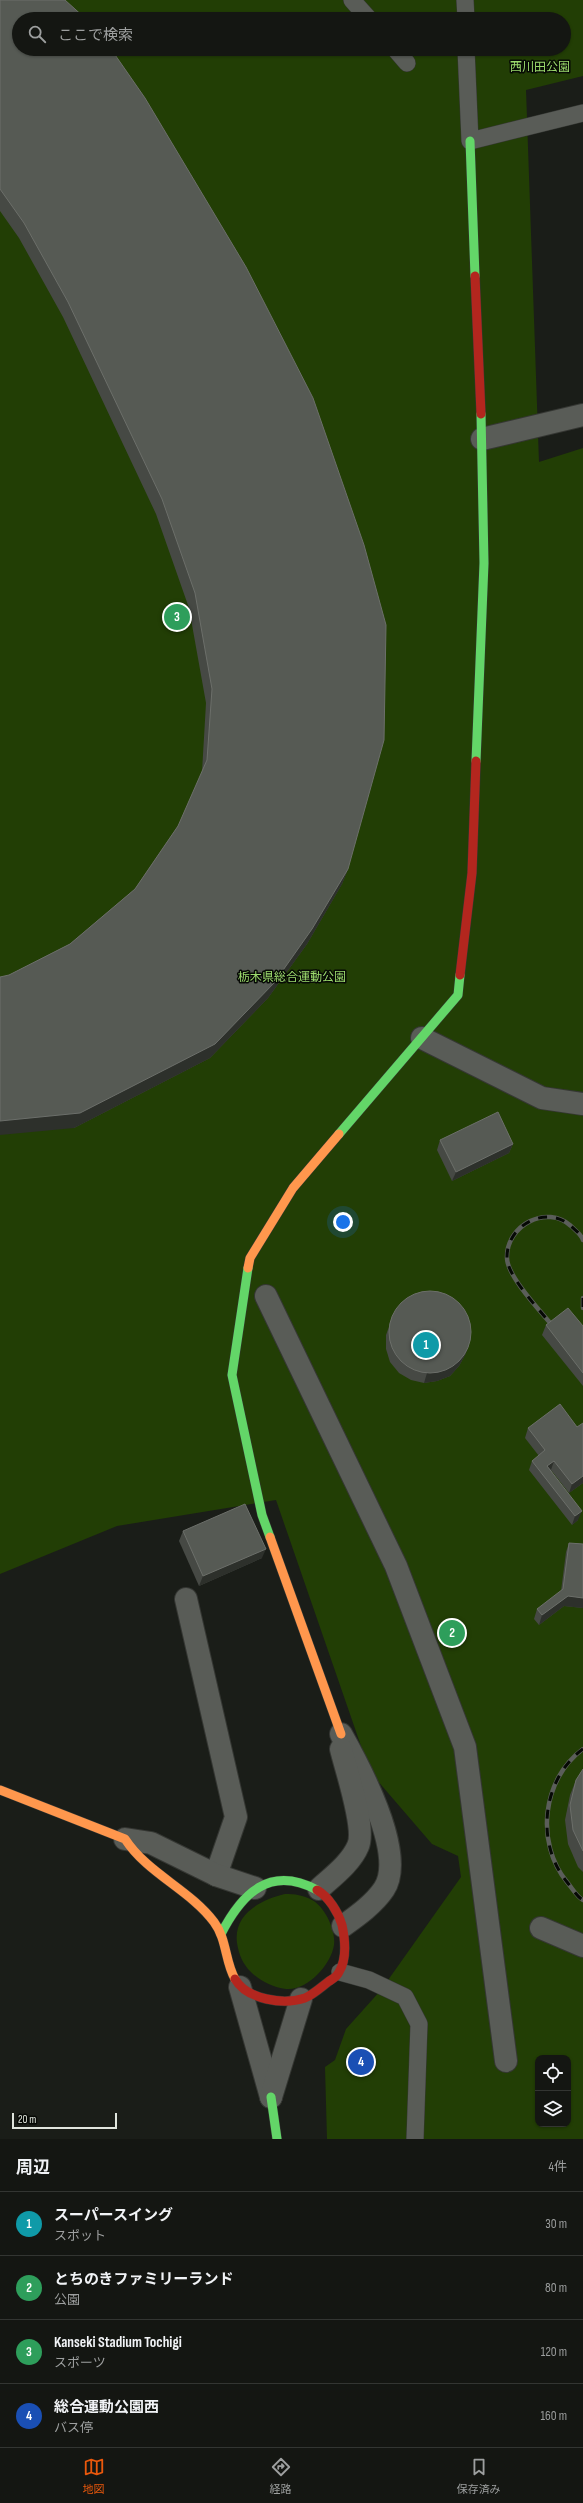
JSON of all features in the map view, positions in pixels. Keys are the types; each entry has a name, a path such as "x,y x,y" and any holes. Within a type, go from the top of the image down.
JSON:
{"street":[{"path":"343,1926 362,1912 384,1888 391,1864 379,1809 364,1774 341,1734 262,1515 232,1375 250,1258 293,1188 458,996 472,873 484,563 482,439 470,141"},
{"path":"482,439 583,415"},
{"path":"422,1038 542,1098 583,1104"},
{"path":"266,1296 396,1566 465,1748 506,2061"},
{"path":"186,1599 236,1817 216,1875"},
{"path":"319,1889 342,1868 358,1846 361,1828 343,1754 341,1734"},
{"path":"0,1790 125,1839 151,1843 216,1875 255,1888"},
{"path":"125,1839 137,1856 195,1902 221,1934 226,1960 240,1987 271,2097 277,2139"},
{"path":"221,1934 231,1914 255,1888 284,1879 303,1882 319,1889 330,1901 343,1926 346,1940 340,1972 321,1989 301,1999 284,2001 263,1998 240,1987"},
{"path":"541,1928 583,1946"},
{"path":"271,2097 301,1999"}],"lane":[{"path":"352,0 363,12"},
{"path":"466,0 466,12"},
{"path":"401,56 407,63"},
{"path":"466,56 470,141 583,113"},
{"path":"340,1972 369,1980 405,1997 419,2024 415,2139"}],"green space":[{"name":"栃木県総合運動公園","path":"0,0 583,0 583,76 526,90 539,462 583,448 583,2139 327,2139 325,2067 335,2060 346,2029 381,1990 461,1877 458,1856 432,1844 370,1772 276,1500 117,1526 0,1574"},
{"path":"285,1894 302,1896 317,1903 329,1920 334,1939 332,1953 323,1968 310,1981 294,1989 286,1989 268,1984 253,1974 243,1962 238,1948 238,1927 242,1918 257,1905 266,1900"}],"building":[{"path":"0,0 65,0 78,12 12,12 12,56 116,56 145,98 246,267 313,398 364,545 386,625 384,740 348,869 312,929 274,983 215,1044 80,1113 0,1121 0,977 9,975 70,944 135,889 178,826 207,760 212,689 195,593 162,499 68,302 24,223 0,189"},
{"path":"498,1112 513,1144 456,1172 440,1140"},
{"path":"430,1291 446,1294 459,1303 468,1316 471,1332 468,1348 459,1361 446,1370 430,1373 414,1370 401,1361 392,1348 389,1332 392,1316 401,1303 414,1294"},
{"path":"568,1308 583,1326 583,1373 546,1325"},
{"path":"560,1404 577,1427 583,1423 583,1476 572,1484 554,1461 547,1466 582,1511 575,1516 532,1461 545,1450 528,1428"},
{"path":"245,1504 266,1549 203,1576 183,1531"},
{"path":"569,1543 583,1544 583,1598 568,1596 542,1615 537,1609 563,1589"},
{"path":"583,1769 583,1851 573,1830 570,1805 576,1780"}],"railway":[{"path":"557,1331 513,1275 507,1258 508,1246 513,1236 520,1228 530,1221 551,1217 561,1220 571,1226 583,1240"},
{"path":"583,1298 583,1308"},
{"path":"583,1749 569,1762 559,1777 551,1794 547,1831 550,1849 557,1866 567,1882 583,1900"}],"traffic: fast":[{"path":"470,141 475,276"},
{"path":"476,761 484,563 481,414"},
{"path":"339,1134 458,995 460,975"},
{"path":"248,1268 232,1375 262,1515 270,1537"},
{"path":"221,1934 238,1906 248,1895 259,1887 272,1882 285,1881 300,1883 317,1890"},
{"path":"271,2097 277,2139"}],"traffic: slow":[{"path":"248,1268 250,1258 293,1188 339,1134"},
{"path":"270,1537 341,1734"},
{"path":"0,1790 125,1839 145,1862 193,1900 214,1922 224,1943 229,1965 235,1979"}],"traffic: jam":[{"path":"475,276 481,414"},
{"path":"460,975 472,873 476,761"},
{"path":"235,1979 248,1992 257,1996 277,2001 287,2001 305,1998 317,1991 337,1975 342,1967 344,1955 344,1936 342,1925 332,1905 317,1890"}],"place":[{"name":"Kanseki Stadium Tochigi","path":"177,617"},
{"name":"スーパースイング","path":"426,1345"},
{"name":"とちのきファミリーランド","path":"452,1633"},
{"name":"総合運動公園西","path":"361,2062"}],"park label":[{"name":"西川田公園","path":"540,67"}]}
